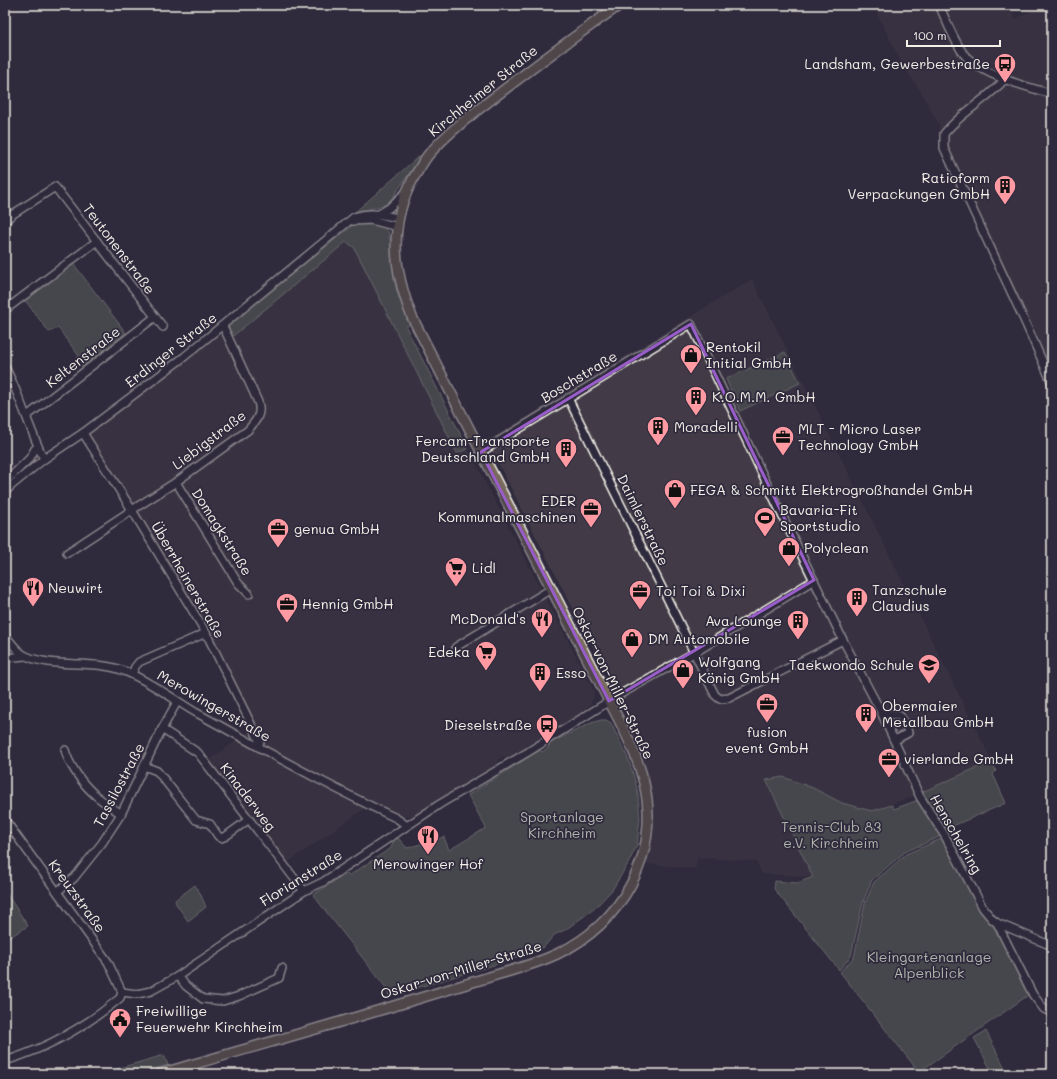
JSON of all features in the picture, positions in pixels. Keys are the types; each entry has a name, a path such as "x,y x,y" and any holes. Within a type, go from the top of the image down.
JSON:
{"main road":[{"name":"Kirchheimer Straße","path":"398,223 407,191 428,155 447,136 554,51 620,5"},
{"name":"Oskar-von-Miller-Straße","path":"160,1074 360,1016 538,961 558,953 576,944 602,925 622,900 641,862 648,828 646,799 641,773 635,754 610,701 442,378 412,317 406,303 396,260 398,223"}],"street":[{"path":"939,5 961,50 980,68 1005,79 1052,94"},
{"path":"1005,79 996,90 962,115 949,127 944,134 944,148 1026,322 1052,383"},
{"name":"Teutonenstraße","path":"5,222 10,216 55,187 163,327"},
{"path":"379,214 389,208 407,191"},
{"name":"Erdinger Straße","path":"5,492 44,459 83,433 141,390 223,326 354,217 363,214 379,214 398,223"},
{"path":"349,222 371,220 398,223"},
{"path":"5,310 97,241"},
{"name":"Keltenstraße","path":"27,416 154,317"},
{"name":"Boschstraße","path":"481,452 691,324"},
{"name":"Henschelring","path":"691,324 843,640 893,738 920,797 943,833 983,908 992,919 997,922 1052,946"},
{"name":"Liebigstraße","path":"67,553 176,482 248,430 258,419 260,408 258,402 223,326"},
{"path":"5,367 13,382 44,459"},
{"name":"Daimlerstraße","path":"568,398 694,653"},
{"name":"Überrheinerstraße","path":"83,433 132,510 206,633 260,742 258,746"},
{"path":"5,482 30,458 38,447"},
{"name":"Domagkstraße","path":"176,482 238,583 249,594"},
{"path":"610,701 694,653 814,580"},
{"path":"456,647 551,589"},
{"path":"5,603 5,628"},
{"path":"132,674 139,662 206,633"},
{"path":"5,635 25,656"},
{"path":"694,653 715,695 720,699 729,698 843,640"},
{"path":"5,658 25,656"},
{"name":"Merowingerstraße","path":"25,656 43,661 116,667 132,674 177,702 336,788 396,818 406,825"},
{"name":"Florianstraße","path":"122,992 137,994 151,991 178,976 304,891 323,882 406,825 610,701"},
{"name":"Tassilostraße","path":"58,891 74,878 102,843 121,814 162,729 177,702"},
{"path":"880,712 900,716 906,725 908,733 896,739 893,738"},
{"name":"Kinaderweg","path":"162,729 198,753 304,891"},
{"path":"66,750 68,759 74,769 92,793 121,814"},
{"path":"144,766 157,772 196,820 210,824 221,838 248,820"},
{"name":"Kreuzstraße","path":"5,820 58,891 108,962 122,992"},
{"path":"997,922 1033,995 1044,1010 1052,1013"},
{"path":"178,976 186,986 203,999 223,1001 239,996 279,978 282,968"},
{"path":"5,1061 30,1053 55,1042 84,1025 120,998 122,992"}],"highlighted area":[{"path":"691,324 814,580 609,701 481,452"}],"shaded area":[{"path":"873,5 1008,5 1015,19 1043,5 1052,5 1052,389 941,148 939,125 920,90 904,68"},
{"path":"352,226 594,692 591,703 580,715 506,759 504,756 497,760 498,763 414,815 394,819 367,807 287,863 208,761 256,726 229,668 208,630 88,433 137,398 217,336 246,309"},
{"path":"752,279 992,761 914,796 872,811 842,803 813,788 766,781 813,877 762,874 756,861 698,858 695,869 647,864 653,822 651,791 644,760 630,726 624,702 602,665 496,459 484,439 493,437"}],"green space":[{"path":"423,154 388,204 354,213 418,157"},
{"path":"351,223 375,224 388,231 391,242 396,289 410,324 406,327 468,449 457,453 354,247 346,242 233,336 228,326 246,309 352,226"},
{"path":"73,263 126,333 82,367 76,359 79,356 58,328 49,332 24,299"},
{"path":"785,352 800,383 740,411 726,379"},
{"name":"Sportanlage Kirchheim","path":"606,720 611,723 627,756 638,793 640,819 637,845 628,864 612,890 594,909 565,930 554,935 544,947 494,965 389,996 387,989 313,895 345,874 350,875 391,848 394,840 398,838 407,848 444,837 449,850 486,828 468,795 540,750 542,752 549,747 548,744 591,723"},
{"name":"Tennis-Club 83 e.V. Kirchheim","path":"992,761 996,771 993,774 1006,803 939,832 941,836 905,852 872,880 863,902 851,956 839,970 774,889 775,881 797,883 813,877 766,780 783,777 813,788 842,803 872,811 892,805 894,809 918,800 920,793"},
{"name":"Kleingartenanlage Alpenblick","path":"943,838 975,901 989,922 995,923 1030,992 1027,996 919,1072 840,972 854,957 865,903 874,882 906,854"},
{"path":"195,885 206,907 188,921 176,904 175,900"},
{"path":"5,891 28,926 5,940"},
{"path":"986,1031 1008,1074 993,1074 974,1038"},
{"path":"164,1055 168,1065 136,1074 99,1074"}],"place":[{"name":"Landsham, Gewerbestraße","path":"1005,84"},
{"name":"Ratioform Verpackungen GmbH","path":"1005,206"},
{"name":"Rentokil Initial GmbH","path":"691,374"},
{"name":"K.O.M.M. GmbH","path":"696,416"},
{"name":"Moradelli","path":"658,446"},
{"name":"MLT - Micro Laser Technology GmbH","path":"783,456"},
{"name":"Fercam-Transporte Deutschland GmbH","path":"566,468"},
{"name":"FEGA & Schmitt Elektrogroßhandel GmbH","path":"675,510"},
{"name":"EDER Kommunalmaschinen","path":"591,528"},
{"name":"Bavaria-Fit Sportstudio","path":"765,538"},
{"name":"genua GmbH","path":"278,548"},
{"name":"Polyclean","path":"789,568"},
{"name":"Lidl","path":"456,588"},
{"name":"Neuwirt","path":"33,608"},
{"name":"Toi Toi & Dixi","path":"640,610"},
{"name":"Tanzschule Claudius","path":"857,618"},
{"name":"Hennig GmbH","path":"287,624"},
{"name":"McDonald's","path":"542,638"},
{"name":"Ava Lounge","path":"798,640"},
{"name":"DM Automobile","path":"632,658"},
{"name":"Edeka","path":"486,672"},
{"name":"Taekwondo Schule","path":"929,684"},
{"name":"Wolfgang König GmbH","path":"683,690"},
{"name":"Esso","path":"540,692"},
{"name":"fusion event GmbH","path":"767,724"},
{"name":"Obermaier Metallbau GmbH","path":"866,734"},
{"name":"Dieselstraße","path":"547,744"},
{"name":"vierlande GmbH","path":"889,778"},
{"name":"Merowinger Hof","path":"428,856"},
{"name":"Freiwillige Feuerwehr Kirchheim","path":"120,1038"}]}
